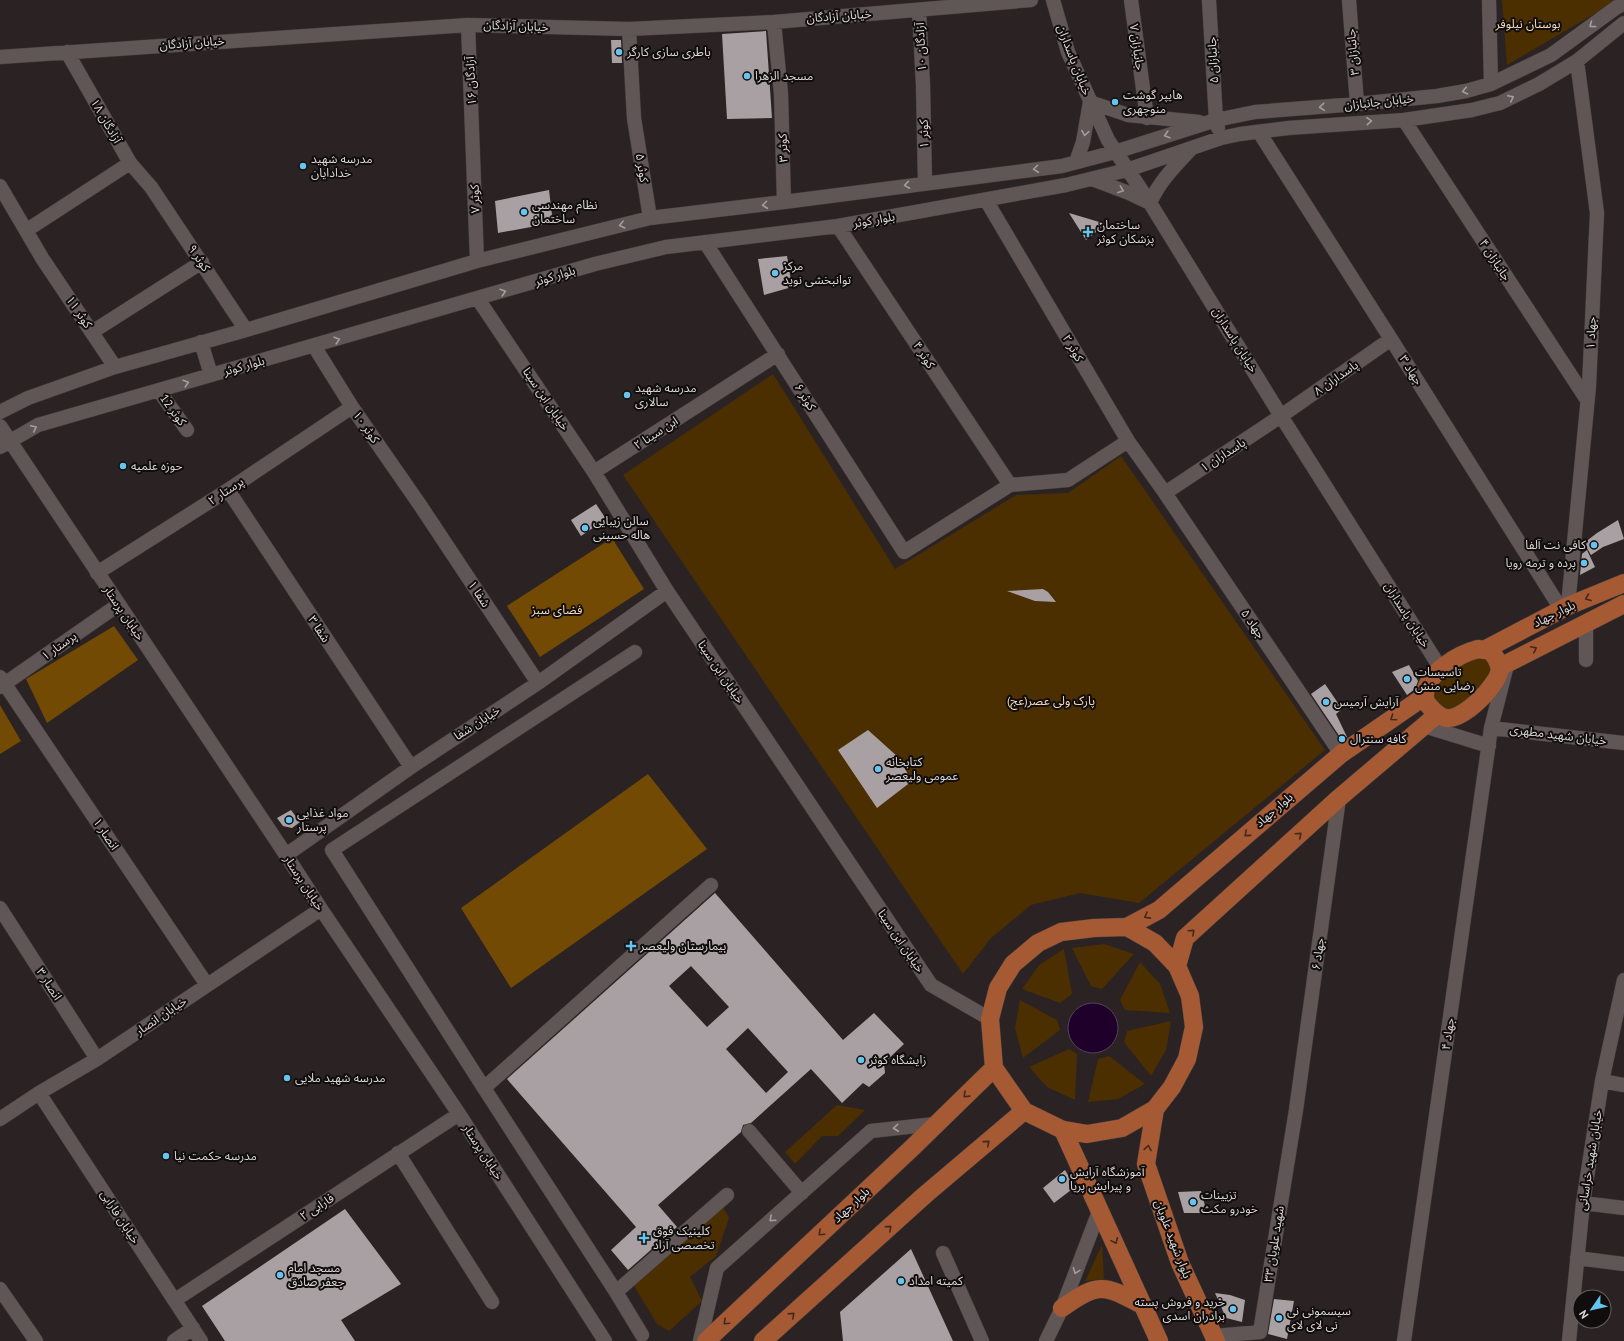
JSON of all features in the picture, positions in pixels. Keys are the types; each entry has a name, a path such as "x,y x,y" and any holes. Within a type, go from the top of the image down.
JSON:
{"main road":[{"name":"بلوار جهاد","path":"1486,649 1564,607 1624,583"},
{"name":"بلوار جهاد","path":"1504,665 1624,604"},
{"path":"1478,649 1486,649 1491,651 1498,661 1504,665 1488,691 1475,704 1460,715 1446,718 1438,714 1427,704 1425,696 1427,686 1432,678 1458,656 1478,649"},
{"name":"بلوار جهاد","path":"1127,927 1159,910 1340,754 1425,696"},
{"path":"1176,966 1185,938 1339,798 1438,714"},
{"path":"1127,927 1155,943 1176,966 1190,996 1194,1027 1188,1059 1172,1087 1155,1109 1122,1128 1087,1134 1063,1130 1024,1111 994,1068 990,1019 998,988 1013,964 1038,943 1061,932 1094,928 1127,927"},
{"name":"بلوار جهاد","path":"706,1341 913,1147 994,1068"},
{"name":"بلوار شهید علویان","path":"1155,1109 1146,1164 1180,1263 1215,1338"},
{"path":"763,1341 926,1194 1024,1111"},
{"path":"1063,1130 1160,1341"},
{"path":"1062,1308 1082,1294 1094,1289 1113,1290 1144,1306"}],"street":[{"path":"964,7 979,0"},
{"name":"خیابان آزادگان","path":"0,57 468,25 629,29 774,22 964,7 1031,0"},
{"name":"خیابان پاسداران","path":"1053,0 1068,52 1108,140 1150,203 1281,416 1441,669"},
{"name":"جانبازان ۷","path":"1131,0 1147,118"},
{"name":"جانبازان ۵","path":"1209,0 1210,121 1221,138"},
{"name":"جانبازان ۳","path":"1349,0 1357,104"},
{"path":"1489,0 1491,84"},
{"name":"خیابان جانبازان","path":"1115,152 1210,121 1255,112 1437,96 1466,91 1491,84 1551,55 1617,7 1624,4"},
{"name":"آزادگان ۱۰","path":"919,10 923,84"},
{"name":"کوثر ۳","path":"774,22 781,94 784,202"},
{"name":"خیابان جانبازان","path":"1127,170 1221,138 1259,132 1343,123 1404,120 1472,110 1500,103 1539,84 1576,61 1624,23"},
{"name":"آزادگان ۱۶","path":"468,25 473,138"},
{"name":"کوثر ۵","path":"629,29 634,118 650,218"},
{"name":"آزادگان ۱۸","path":"66,52 130,163 151,187"},
{"name":"جهاد ۱","path":"1564,607 1589,386 1597,213 1576,61"},
{"name":"کوثر ۱","path":"923,84 925,183"},
{"path":"1076,162 1083,142 1090,102 1128,115 1147,118 1210,121"},
{"name":"جانبازان ۴","path":"1404,120 1587,400"},
{"name":"جهاد ۳","path":"1259,132 1564,607"},
{"name":"کوثر ۷","path":"473,138 477,261"},
{"path":"1092,179 1129,193 1150,203 1155,192 1163,181 1191,149"},
{"path":"0,412 28,398 115,367 246,330 477,261 650,218 1062,166 1115,152"},
{"path":"27,230 130,163"},
{"path":"1062,166 1066,185"},
{"name":"بلوار کوثر","path":"5,444 38,426 610,261 666,247 838,226 1066,185 1127,170"},
{"name":"کوثر ۱۱","path":"0,186 42,258 115,367"},
{"name":"کوثر ۹","path":"151,187 246,330"},
{"name":"کوثر ۲","path":"986,200 1128,442 1165,493"},
{"name":"کوثر ۴","path":"838,226 1010,485"},
{"name":"کوثر ۶","path":"705,242 904,552 1010,485"},
{"path":"92,332 202,262"},
{"name":"خیابان ابن سینا","path":"478,299 594,472 667,591 931,985 990,1019"},
{"name":"پاسداران ۸","path":"1281,416 1392,339"},
{"path":"201,342 211,375"},
{"name":"کوثر ۱۰","path":"314,346 352,407 420,506"},
{"name":"ابن سینا ۲","path":"594,472 778,354"},
{"name":"کوثر 12","path":"159,391 187,430"},
{"name":"پرستار ۲","path":"97,573 228,490 352,407"},
{"name":"پاسداران ۱","path":"1165,493 1281,416"},
{"name":"خیابان پرستار","path":"0,426 5,444 97,573 286,855 459,1114 605,1341"},
{"path":"1010,485 1068,480 1128,442"},
{"name":"شفا ۳","path":"228,490 411,767"},
{"name":"جهاد ۵","path":"1165,493 1340,754"},
{"name":"شفا ۱","path":"420,506 538,683"},
{"name":"خیابان شفا","path":"286,855 411,767 538,683 667,591"},
{"name":"پرستار ۱","path":"2,683 118,605"},
{"path":"1586,623 1586,660"},
{"path":"635,652 332,850 616,1292 642,1335"},
{"name":"جهاد ۴","path":"1404,1341 1491,728 1504,665"},
{"name":"انصار ۱","path":"2,683 207,985"},
{"path":"1424,726 1489,746"},
{"name":"خیابان شهید مطهری","path":"1491,728 1624,743"},
{"name":"جهاد ۶","path":"1296,1110 1339,798"},
{"path":"484,1088 711,885"},
{"name":"انصار ۳","path":"0,908 97,1059"},
{"name":"خیابان انصار","path":"0,1119 39,1093 97,1059 321,909"},
{"name":"خیابان شهید خراسانی","path":"1569,1341 1583,1204 1602,1081 1624,980"},
{"path":"1602,1081 1624,1085"},
{"name":"خیابان فارابی","path":"39,1093 201,1341"},
{"name":"شهید علویان ۳۳","path":"1215,1338 1260,1332 1296,1110"},
{"name":"فارابی ۲","path":"175,1300 459,1114"},
{"path":"700,1341 717,1268 870,1131 935,1124"},
{"path":"749,1130 802,1193"},
{"path":"398,1153 492,1302"},
{"path":"616,1292 727,1195"},
{"path":"1583,1204 1624,1208"},
{"path":"1046,1341 1062,1308 1100,1209"},
{"path":"944,1253 982,1341"},
{"path":"1577,1258 1624,1264"},
{"path":"0,1289 36,1341"},
{"path":"174,1341 193,1328"}],"green space":[{"name":"بوستان نیلوفر","path":"1502,0 1615,0 1601,10 1507,65"},
{"name":"پارک ولی عصر(عج)","path":"773,374 895,569 1016,495 1068,493 1121,456 1325,750 1139,903 1080,893 1031,905 991,938 963,974 623,475"},
{"name":"فضای سبز","path":"612,538 644,589 540,657 507,606"},
{"path":"114,626 138,660 47,723 26,679"},
{"path":"1485,651 1496,678 1445,716 1427,694 1433,679"},
{"path":"0,705 21,741 0,754"},
{"path":"648,774 707,849 511,988 461,908"},
{"path":"1104,944 1134,954 1102,989 1091,986 1072,948"},
{"path":"1064,949 1072,994 1060,1003 1022,989 1039,965"},
{"path":"1140,962 1160,984 1170,1013 1125,1010 1120,1000"},
{"path":"1020,1000 1057,1020 1060,1030 1023,1058 1015,1028"},
{"path":"1171,1021 1166,1050 1151,1076 1124,1042 1127,1031"},
{"path":"1069,1049 1077,1054 1075,1100 1047,1087 1029,1067"},
{"path":"1109,1056 1145,1084 1118,1099 1088,1102 1098,1059"},
{"path":"837,1105 865,1110 838,1136 822,1136 795,1164 785,1152"},
{"path":"723,1207 729,1218 716,1256 690,1277 702,1301 669,1331 657,1324 634,1286"},
{"path":"1102,1245 1104,1279 1085,1281"}],"shaded area":[{"path":"1093,1003 1102,1005 1113,1014 1118,1028 1116,1037 1107,1048 1093,1053 1084,1051 1073,1042 1068,1028 1070,1019 1079,1008"}],"building":[{"name":"مسجد الزهرا","path":"766,31 772,118 727,119 722,34"},
{"name":"باطری سازی کارگر","path":"611,40 621,40 622,63 612,63"},
{"name":"نظام مهندسی ساختمان","path":"549,190 553,223 498,233 495,201"},
{"name":"ساختمان پزشکان کوثر","path":"1069,213 1106,224 1086,240"},
{"name":"مرکز توانبخشی نوید","path":"787,256 792,287 764,295 758,259"},
{"name":"سالن زیبایی هاله حسینی","path":"596,504 606,519 581,536 571,520"},
{"path":"1618,520 1624,539 1603,547 1591,555 1584,543"},
{"name":"پرده و ترمه رویا","path":"1587,550 1595,567 1580,575 1582,554"},
{"path":"1043,589 1048,592 1056,602 1035,601 1007,591"},
{"name":"تاسیسات رضایی منش","path":"1409,665 1418,681 1415,689 1407,695 1392,672"},
{"name":"آرایش آرمیس","path":"1325,684 1342,709 1336,714 1347,737 1342,740 1311,694"},
{"name":"کتابخانه عمومی ولیعصر","path":"868,730 898,757 912,781 877,808 838,750"},
{"name":"مواد غذایی پرستار","path":"291,810 300,822 292,828 283,826 277,818"},
{"path":"715,893 843,1040 874,1013 904,1044 884,1063 885,1073 869,1087 863,1083 842,1103 811,1069 751,1123 743,1125 741,1132 658,1205 677,1227 628,1270 611,1250 636,1227 507,1079","holes":["691,966 729,1007 707,1027 669,986","748,1028 788,1072 766,1093 726,1049"]},
{"name":"آموزشگاه آرایش و پیرایش پریا","path":"1065,1170 1075,1187 1054,1203 1043,1188"},
{"name":"تزیینات خودرو مکث","path":"1201,1191 1207,1213 1184,1213 1178,1192"},
{"path":"345,1209 401,1284 341,1320 355,1341 225,1341 202,1306"},
{"name":"کمیته امداد","path":"911,1249 953,1341 843,1341 840,1312"},
{"name":"خرید و فروش پسته برادران اسدی","path":"1215,1293 1230,1295 1245,1300 1242,1322 1226,1318"},
{"name":"سیسمونی نی نی لای لای","path":"1274,1299 1294,1301 1287,1339 1268,1334"}],"place":[{"name":"باطری سازی کارگر","path":"619,52"},
{"name":"مسجد الزهرا","path":"747,76"},
{"name":"هایپر گوشت منوچهری","path":"1115,102"},
{"name":"مدرسه شهید خدادایان","path":"303,166"},
{"name":"نظام مهندسی ساختمان","path":"524,212"},
{"name":"ساختمان پزشکان کوثر","path":"1088,232"},
{"name":"مرکز توانبخشی نوید","path":"775,273"},
{"name":"مدرسه شهید سالاری","path":"627,395"},
{"name":"حوزه علمیه","path":"123,466"},
{"name":"سالن زیبایی هاله حسینی","path":"585,528"},
{"name":"کافی نت آلفا","path":"1594,545"},
{"name":"پرده و ترمه رویا","path":"1584,563"},
{"name":"تاسیسات رضایی منش","path":"1407,679"},
{"name":"آرایش آرمیس","path":"1326,702"},
{"name":"کافه سنترال","path":"1342,739"},
{"name":"کتابخانه عمومی ولیعصر","path":"878,769"},
{"name":"مواد غذایی پرستار","path":"289,820"},
{"name":"بیمارستان ولیعصر","path":"631,946"},
{"name":"زایشگاه کوثر","path":"861,1060"},
{"name":"مدرسه شهید ملایی","path":"287,1078"},
{"name":"مدرسه حکمت نیا","path":"166,1156"},
{"name":"آموزشگاه آرایش و پیرایش پریا","path":"1062,1179"},
{"name":"تزیینات خودرو مکث","path":"1193,1202"},
{"name":"کلینیک فوق تخصصی آراد","path":"644,1238"},
{"name":"مسجد امام جعفر صادق","path":"280,1275"},
{"name":"کمیته امداد","path":"901,1281"},
{"name":"خرید و فروش پسته برادران اسدی","path":"1233,1309"},
{"name":"سیسمونی نی نی لای لای","path":"1279,1318"}]}
